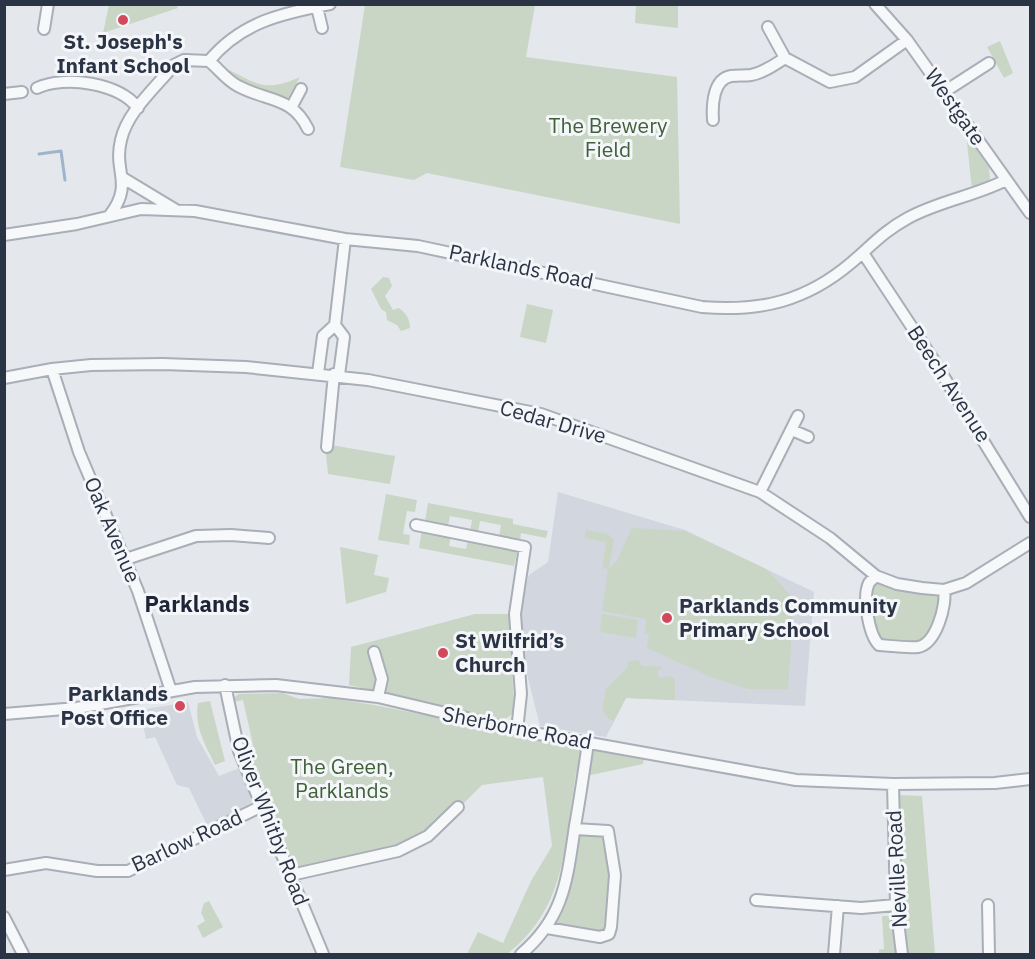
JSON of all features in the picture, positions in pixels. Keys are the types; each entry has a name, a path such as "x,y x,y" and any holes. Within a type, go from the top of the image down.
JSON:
{"street":[{"path":"44,29 48,4"},
{"path":"209,61 238,33 277,14 330,4"},
{"name":"Westgate","path":"875,4 907,39 1030,213"},
{"path":"317,7 322,28"},
{"path":"768,27 785,58 821,79 839,82 855,77 907,39"},
{"path":"713,120 712,99 722,81 729,76 750,75 766,70 785,58"},
{"path":"110,215 123,189 123,178 119,165 121,139 127,123 179,61 209,61 236,85 292,106 308,129"},
{"path":"944,92 989,63"},
{"path":"37,88 49,83 94,85 123,92 138,108"},
{"path":"292,106 301,89"},
{"path":"4,93 22,92"},
{"path":"123,178 176,210"},
{"name":"Parklands Road","path":"4,235 57,228 141,209 195,211 345,239 417,246 702,307 728,309 793,300 823,284 863,254 878,236 910,217 1006,180"},
{"path":"318,373 323,336 335,325 345,239"},
{"name":"Beech Avenue","path":"863,254 937,365 1030,517"},
{"path":"327,447 344,337 335,325"},
{"name":"Cedar Drive","path":"4,378 52,369 91,365 163,364 318,373 541,414 760,492 830,538 876,576 897,584 944,590 966,583 1030,543"},
{"name":"Oak Avenue","path":"52,369 79,452 126,559 171,691"},
{"path":"760,492 798,416"},
{"path":"792,430 808,437"},
{"path":"416,525 525,547 515,614 521,694 517,730"},
{"path":"126,559 196,536 231,535 269,538"},
{"path":"876,576 869,583 867,597 874,639 879,645 920,647 929,642 945,610 944,590"},
{"path":"374,652 382,679 378,697"},
{"name":"Sherborne Road","path":"4,714 77,708 171,691 225,685 276,685 378,697 517,730 795,780 893,784 995,783 1030,779"},
{"name":"Oliver Whitby Road","path":"225,685 239,751 323,954"},
{"path":"521,954 547,928 567,884 588,743"},
{"name":"Neville Road","path":"893,784 896,905 902,954"},
{"name":"Barlow Road","path":"4,870 46,863 97,871 128,871 262,806"},
{"path":"291,875 398,851 428,836 458,807"},
{"path":"547,928 600,937 609,934 611,927 615,875 608,831 575,829"},
{"path":"756,900 861,908 896,905"},
{"path":"988,905 989,954"},
{"path":"834,954 838,906"},
{"path":"4,917 23,954"}],"shaded area":[{"name":"Parklands Community Primary School","path":"558,492 685,530 814,592 805,706 626,698 606,737 540,726 524,662 521,639 522,597 529,575 548,562"},
{"path":"188,702 197,737 219,776 242,767 257,803 207,825 189,788 177,785 155,737 146,739 140,710"}],"green space":[{"name":"St. Joseph's Infant School","path":"109,5 176,5 178,8 103,33"},
{"name":"The Brewery Field","path":"365,5 535,5 526,57 677,77 680,224 427,173 414,180 340,167"},
{"path":"636,5 678,5 678,28 635,23"},
{"path":"1000,41 1013,73 1004,78 987,47"},
{"path":"221,66 259,84 277,85 300,77 287,100 238,82"},
{"path":"966,133 989,168 990,179 972,190"},
{"path":"383,277 389,278 392,286 385,296 393,310 399,308 406,314 410,328 401,331 397,325 387,320 386,312 381,309 371,289"},
{"path":"527,304 553,310 546,343 520,337"},
{"path":"331,445 395,456 390,484 328,474 326,454 330,454"},
{"path":"386,494 417,500 415,512 407,511 403,534 410,535 409,545 378,540"},
{"path":"428,503 513,519 513,524 548,531 546,538 521,533 520,541 499,537 501,525 480,521 478,533 470,532 472,520 450,516 448,526 425,522"},
{"path":"632,528 685,531 766,569 794,599 788,689 748,689 711,677 647,648 649,634 645,633 646,619 602,611 608,569 602,568 606,542 585,538 586,530 608,534 614,540 609,568 616,562"},
{"path":"422,529 451,534 449,546 466,549 468,538 518,548 514,566 419,548"},
{"path":"340,547 378,555 374,575 389,578 386,592 346,604"},
{"path":"878,580 942,593 943,599 927,641 919,644 880,643 870,612 871,593"},
{"path":"475,614 509,614 514,704 512,714 504,720 349,685 351,647"},
{"path":"602,614 638,620 636,638 600,632"},
{"path":"638,660 642,666 663,667 657,671 659,678 671,676 675,679 675,700 626,698 614,721 608,718 602,709 606,689 627,668 629,661"},
{"name":"The Green, Parklands","path":"283,693 299,699 330,698 374,705 644,758 643,764 586,776 587,771 576,773 560,872 542,916 527,936 507,954 467,954 478,932 503,943 531,881 552,846 543,777 482,785 462,805 455,801 424,832 396,846 294,869 245,751 254,749 243,700 233,702 233,698 239,694"},
{"path":"210,701 225,761 215,765 201,735 197,712 198,703"},
{"path":"897,795 922,796 935,954 879,954 879,950 884,949 882,916 900,916"},
{"path":"586,832 605,837 611,901 608,924 603,933 561,927 557,920 570,888 580,835"},
{"path":"209,901 223,927 203,938 197,926 205,921 201,913 204,903"}],"waterway":[{"path":"39,154 61,151 65,180"}],"place":[{"name":"St. Joseph's Infant School","path":"123,20"},
{"name":"Parklands Community Primary School","path":"667,618"},
{"name":"St Wilfrid’s Church","path":"443,653"},
{"name":"Parklands Post Office","path":"180,706"}],"district":[{"name":"Parklands","path":"197,604"}]}
